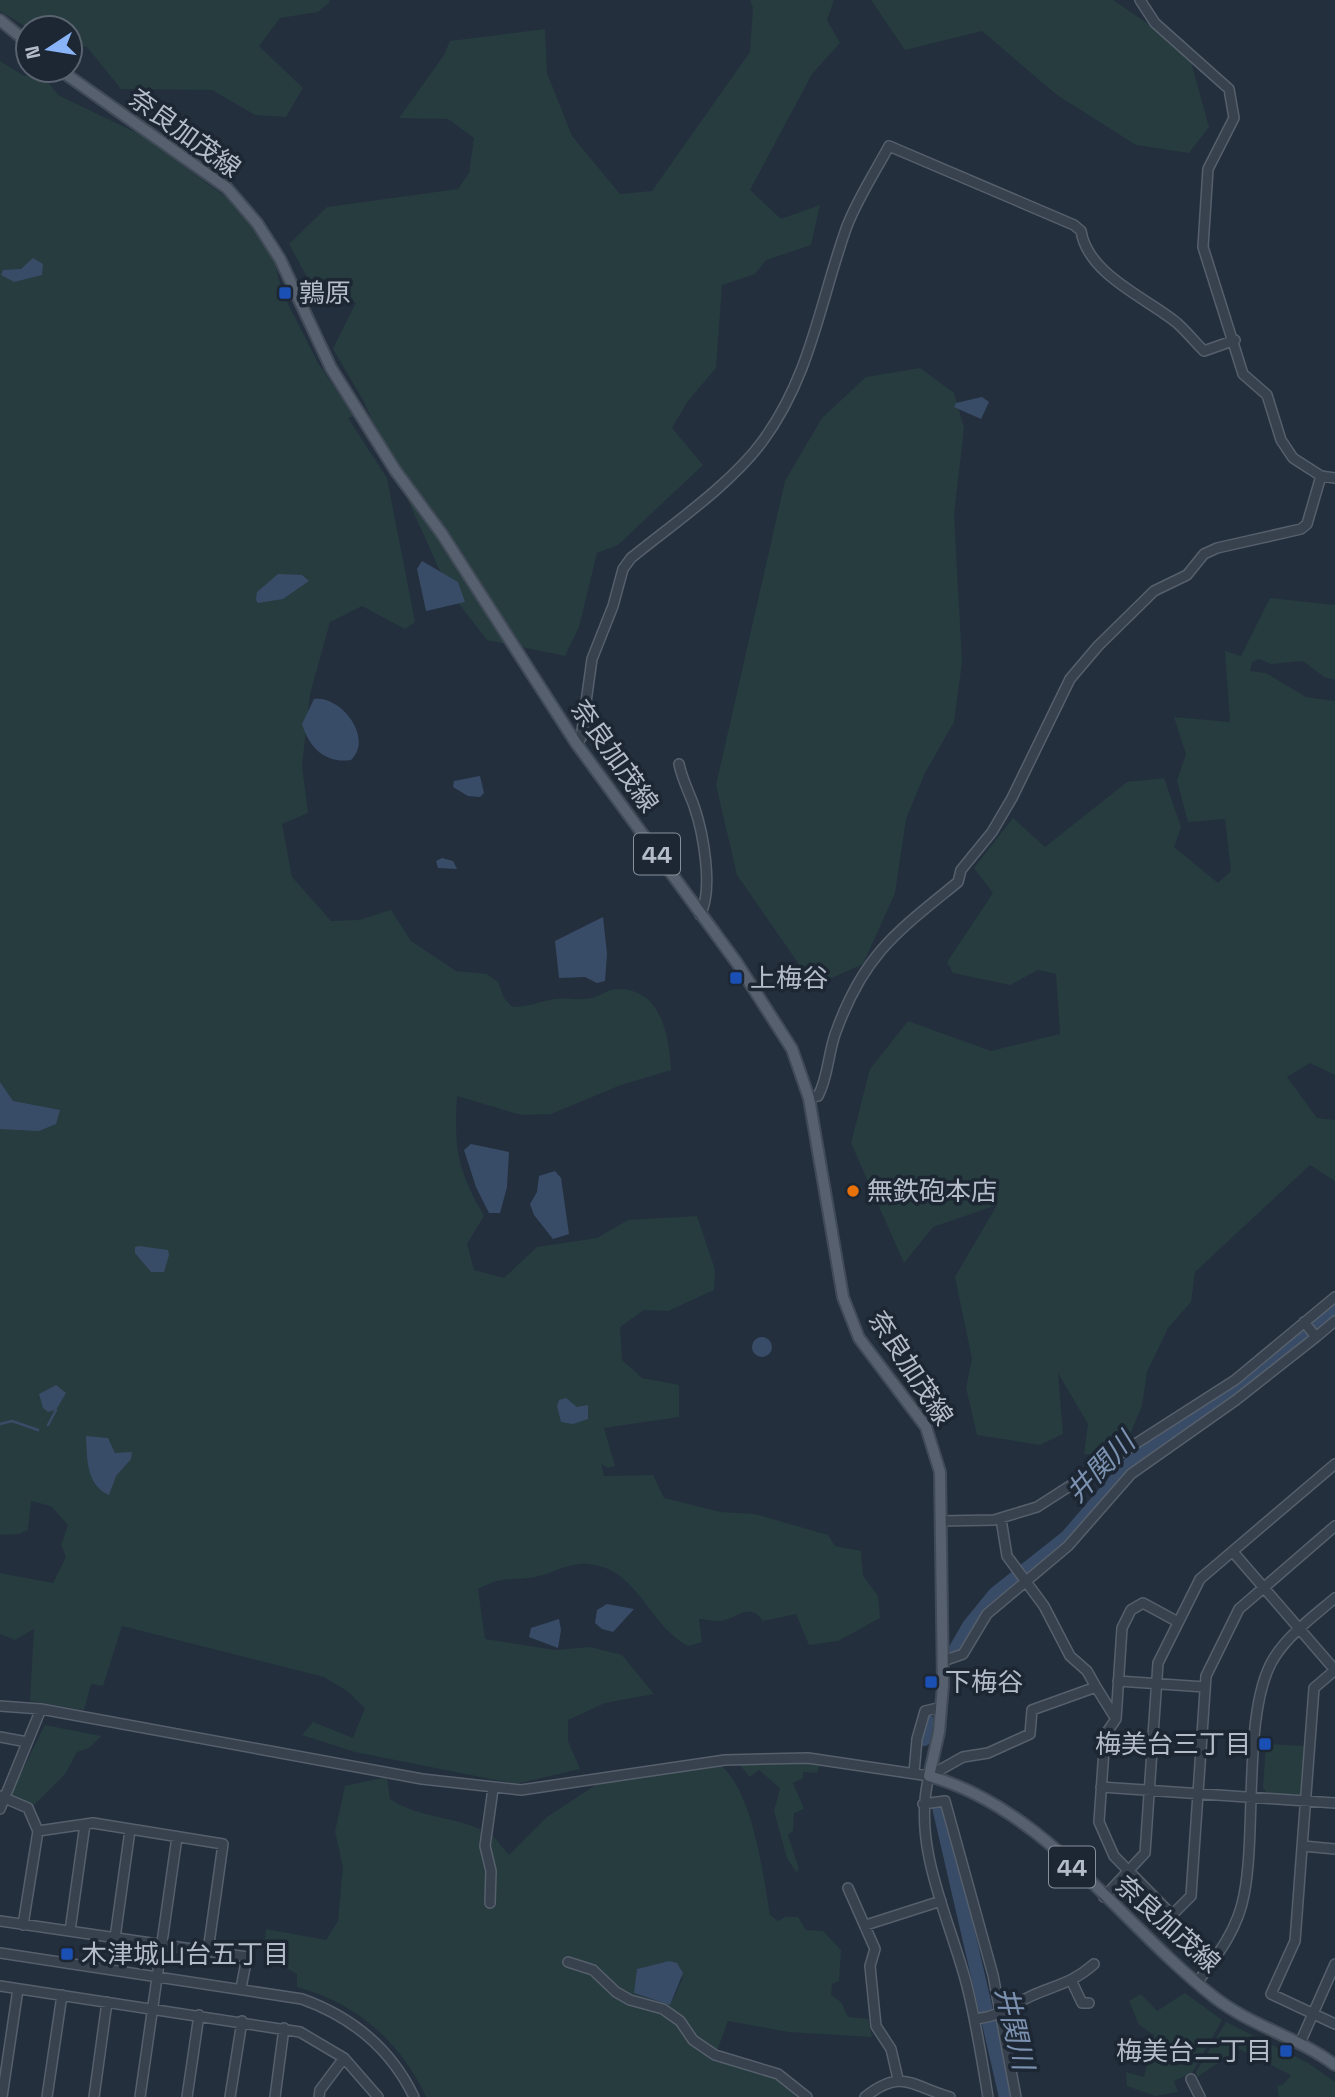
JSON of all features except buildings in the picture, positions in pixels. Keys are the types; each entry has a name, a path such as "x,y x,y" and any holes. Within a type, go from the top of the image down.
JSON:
{"main road":[{"path":"0,20 14,32"},
{"name":"奈良加茂線","path":"80,84 227,188 257,223 280,259 331,368 394,470 448,543 576,743 783,1033 808,1098 843,1297 859,1338 926,1427 940,1472 942,1707 929,1776 977,1793 997,1805 1039,1836 1197,1983 1239,2013 1300,2043 1335,2065"}],"street":[{"path":"1140,0 1155,23 1225,82 1233,100 1234,118 1208,169 1202,226 1207,267 1235,340 1243,374 1267,396 1280,440 1293,458 1321,477 1335,478"},
{"path":"576,743 581,738 592,659 613,606 623,569 631,558 737,469 761,443 775,422 799,377 824,308 848,225 890,146 1074,225 1081,231 1083,243 1117,283 1176,322 1204,351 1235,340"},
{"path":"808,1098 818,1096 823,1087 831,1044 855,984 883,944 958,882 961,870 992,832 1012,798 1060,696 1078,668 1154,591 1187,575 1204,554 1217,548 1301,529 1307,524 1321,477"},
{"path":"678,764 695,808 706,860 704,907 700,915"},
{"path":"943,1661 963,1654 987,1614 1025,1579 1068,1546 1131,1474 1236,1400 1311,1330 1335,1297"},
{"path":"941,1521 1001,1519 1037,1507 1311,1330 1335,1321"},
{"path":"1104,1896 1146,1853 1158,1662 1200,1579 1335,1464"},
{"path":"1001,1519 1007,1556 1044,1606 1070,1656 1087,1671 1105,1707 1116,1719"},
{"path":"1178,1622 1143,1603 1136,1604 1122,1628 1116,1719 1105,1735 1099,1822 1114,1856 1172,1915 1191,1896 1206,1676 1240,1609 1335,1526"},
{"path":"1233,1552 1335,1670 1314,1688 1295,1941 1271,1994 1335,2024"},
{"path":"1197,1983 1224,1945 1241,1908 1247,1882 1261,1691 1275,1657 1300,1629 1335,1598"},
{"path":"1118,1681 1205,1687"},
{"path":"0,1706 41,1709 422,1779 493,1789 551,1786 725,1760 808,1758 929,1776 963,1757 988,1753 1030,1734 1032,1710 1096,1687"},
{"path":"914,1773 917,1739 925,1711 942,1707"},
{"path":"0,1809 2,1797 41,1709"},
{"path":"0,1737 27,1742"},
{"path":"929,1776 923,1804 925,1831 941,1901 979,2019 988,2097"},
{"path":"1101,1787 1335,1803"},
{"path":"490,1903 491,1871 485,1846 493,1789"},
{"path":"2,1797 29,1808 38,1831 23,1925"},
{"path":"923,1804 945,1801 948,1807 1002,2015 1016,2097"},
{"path":"38,1831 85,1824 223,1844 208,1951"},
{"path":"69,1931 85,1824"},
{"path":"115,1938 130,1830"},
{"path":"140,2097 177,1837"},
{"path":"1303,1846 1335,1849"},
{"path":"848,1888 866,1924 875,1950 870,1966 876,2026 891,2049 898,2079"},
{"path":"866,1924 941,1901"},
{"path":"0,1921 247,1957 241,1988"},
{"path":"0,1953 302,1999 343,2017 389,2056 414,2097"},
{"path":"568,1962 593,1970 615,1992 631,2000 663,2009 680,2021 693,2040 715,2055 778,2074 807,2097"},
{"path":"979,2019 1002,2015 1026,1998 1072,1982 1094,1964"},
{"path":"1300,2043 1335,1964"},
{"path":"1072,1982 1077,1997 1082,2003 1088,2003"},
{"path":"0,1986 284,2028 311,2036 344,2058 378,2097"},
{"path":"4,2096 18,1989"},
{"path":"47,2097 62,1995"},
{"path":"94,2097 107,2002"},
{"path":"187,2097 199,2015"},
{"path":"230,2097 242,2021"},
{"path":"275,2097 284,2028"},
{"path":"319,2097 320,2090 344,2058"},
{"path":"865,2097 884,2083 898,2079 950,2097"},
{"path":"1191,2079 1200,2097"}],"green space":[{"path":"0,0 330,2 318,12 280,18 259,46 303,88 286,117 255,115 212,90 121,89 84,47 84,14 14,14 14,20 0,11"},
{"path":"750,0 834,0 827,20 840,43 812,74 750,190 781,219 820,205 811,245 766,260 755,274 722,285 716,368 688,401 672,428 703,465 618,545 597,553 579,627 565,656 487,640 449,591 363,400 333,349 356,303 313,288 289,244 327,207 458,189 469,173 474,138 448,119 399,118 444,55 450,41 545,29 547,73 572,136 620,194 652,191 750,52 753,8"},
{"path":"871,0 1113,0 1188,51 1209,127 1189,153 1136,145 1057,95 982,31 905,50"},
{"path":"0,61 14,70 14,84 50,84 58,95 143,136 231,201 254,227 275,263 282,292 318,363 354,416 348,418 387,478 415,622 405,629 362,606 330,622 310,694 302,766 308,813 282,824 292,877 331,921 359,920 391,910 411,941 456,971 487,974 498,982 504,998 512,1007 563,998 587,999 618,989 633,991 654,1006 665,1029 671,1070 621,1085 551,1114 521,1115 457,1096 456,1131 459,1159 468,1185 484,1216 467,1244 474,1270 504,1278 537,1247 597,1238 628,1220 697,1216 715,1270 714,1290 668,1311 644,1310 620,1327 622,1360 642,1378 679,1385 679,1417 604,1428 615,1466 608,1468 601,1464 604,1476 653,1475 664,1498 721,1512 755,1514 828,1535 835,1546 861,1551 863,1576 878,1596 880,1618 838,1641 809,1645 796,1614 763,1621 752,1612 724,1620 699,1619 702,1642 688,1646 662,1624 631,1585 604,1567 574,1565 535,1577 493,1582 478,1589 485,1639 555,1650 590,1647 622,1655 654,1694 605,1703 568,1720 568,1741 580,1769 516,1784 355,1752 302,1735 313,1722 353,1738 365,1708 347,1691 324,1677 122,1626 103,1686 91,1684 84,1710 30,1701 34,1629 15,1640 0,1634 0,1573 53,1583 66,1557 61,1545 68,1525 51,1506 31,1501 28,1530 19,1534 0,1535"},
{"path":"920,368 954,393 964,428 954,515 962,662 954,722 925,773 906,819 895,893 863,964 814,986 737,875 716,785 785,481 822,418 866,377"},
{"path":"1270,598 1335,605 1335,680 1324,677 1303,661 1271,664 1259,659 1252,662 1250,671 1266,673 1306,697 1335,701 1335,1075 1310,1063 1287,1077 1317,1118 1335,1120 1335,1181 1310,1165 1195,1272 1191,1302 1168,1328 1147,1372 1142,1406 1128,1439 1104,1456 1084,1454 1088,1424 1058,1373 1063,1434 1040,1445 977,1435 966,1388 972,1359 955,1277 997,1205 933,1227 904,1263 851,1143 870,1069 908,1021 991,1051 1060,1034 1056,974 1038,970 1010,985 953,973 947,962 993,893 974,868 1013,818 1045,847 1127,782 1164,778 1181,827 1174,847 1218,883 1231,871 1225,819 1188,822 1177,781 1186,754 1174,717 1230,722 1225,651 1241,656"},
{"path":"45,1725 101,1736 89,1748 77,1752 65,1774 33,1806 12,1798 11,1793"},
{"path":"1266,1744 1306,1746 1303,1792 1300,1795 1267,1793 1263,1788"},
{"path":"776,1761 820,1764 817,1773 803,1772 803,1778 793,1783 804,1809 794,1813 793,1831 788,1835 799,1869 796,1872 787,1858 774,1811 780,1788 759,1770 750,1777 738,1763"},
{"path":"719,1764 731,1776 748,1812 760,1856 770,1915 778,1921 785,1917 798,1917 806,1930 823,1931 841,1950 839,1981 832,1984 831,1995 841,2002 848,2017 868,2019 872,2037 789,2032 728,2021 714,2059 775,2076 796,2097 426,2097 403,2058 374,2027 338,2003 297,1987 297,1974 263,1955 266,1929 326,1940 338,1921 343,1867 335,1832 345,1786 387,1777 390,1799 401,1806 478,1828 493,1836 509,1855 547,1817 600,1782","holes":["669,1961 683,1978 670,2005 635,1993 637,1969"]},
{"path":"1185,1993 1222,2020 1192,2073 1174,2081 1178,2092 1155,2096 1127,2086 1126,2072 1144,2077 1154,2035 1139,2025 1129,2001 1141,1994 1157,2011"},
{"path":"1226,2022 1308,2063 1335,2082 1335,2097 1279,2097 1277,2086 1283,2085 1291,2075 1239,2049 1197,2077 1196,2072"}],"water":[{"path":"33,258 43,264 42,275 14,282 1,275 3,270 21,269"},
{"path":"982,397 989,402 981,419 954,407 956,403"},
{"path":"422,561 458,582 465,602 426,611 417,569"},
{"path":"278,574 302,575 309,581 283,599 258,603 257,592"},
{"path":"314,699 334,704 351,720 359,741 351,760 342,761 326,756 309,740 302,724"},
{"path":"480,776 484,793 480,797 468,796 453,787 454,781"},
{"path":"442,858 453,861 457,869 438,868 436,861"},
{"path":"603,917 607,954 605,981 597,983 585,977 559,978 555,941"},
{"path":"0,1082 13,1101 60,1110 56,1124 39,1131 0,1129"},
{"path":"471,1144 509,1152 507,1187 500,1213 489,1213 476,1187 464,1150"},
{"path":"555,1171 561,1178 569,1234 553,1239 534,1215 530,1204 537,1192 539,1176"},
{"path":"135,1247 168,1250 164,1272 151,1272 135,1253"},
{"path":"762,1337 769,1340 772,1347 769,1354 762,1357 755,1354 752,1347 755,1340"},
{"path":"56,1385 66,1393 56,1410 48,1412 43,1408 39,1394"},
{"path":"566,1398 577,1407 588,1405 588,1419 573,1424 561,1422 557,1406 559,1400"},
{"path":"86,1436 108,1438 115,1453 132,1452 131,1459 116,1476 109,1495 96,1485 92,1478"},
{"path":"607,1604 634,1609 613,1632 602,1629 595,1623 597,1610"},
{"path":"559,1619 561,1630 558,1648 529,1637 531,1628"},
{"path":"669,1961 677,1963 683,1973 670,2005 634,1993 637,1969"}],"waterway":[{"name":"井関川","path":"954,1652 969,1626 995,1594 1067,1537 1133,1460 1278,1359 1335,1311"},
{"path":"48,1425 56,1410"},
{"path":"0,1424 12,1421 38,1430"},
{"name":"井関川","path":"924,1739 927,1721"},
{"name":"井関川","path":"939,1807 1006,2097"}],"place":[{"name":"鶉原","path":"285,293"},
{"name":"上梅谷","path":"736,978"},
{"name":"無鉄砲本店","path":"853,1191"},
{"name":"下梅谷","path":"931,1682"},
{"name":"梅美台三丁目","path":"1265,1744"},
{"name":"木津城山台五丁目","path":"67,1954"},
{"name":"梅美台二丁目","path":"1286,2051"}]}
